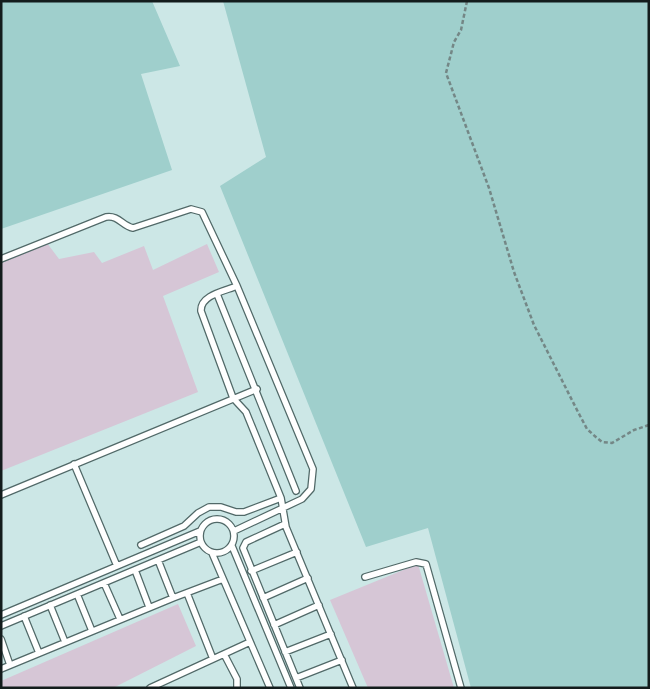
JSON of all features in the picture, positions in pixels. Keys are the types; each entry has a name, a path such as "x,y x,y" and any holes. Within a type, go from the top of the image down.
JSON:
{"lane":[{"path":"1,259 106,216 116,217 126,226 133,228 195,209 204,215 237,286 313,469 313,480 308,494 234,531"},
{"path":"237,286 203,301 201,311 233,398 246,412 281,498 285,524 353,688"},
{"path":"217,294 257,389 296,491"},
{"path":"1,495 257,389"},
{"path":"74,464 117,566"},
{"path":"141,545 184,526 198,513 209,508 221,507 236,512 244,512 281,498"},
{"path":"1,615 200,531 210,520 217,518 231,524 235,539 232,546 219,554 212,553"},
{"path":"285,524 244,544 243,551 300,688"},
{"path":"200,531 201,542 212,553 270,688"},
{"path":"1,626 201,542"},
{"path":"232,546 291,688"},
{"path":"251,571 297,552"},
{"path":"158,560 173,598"},
{"path":"365,577 416,562 426,564 461,688"},
{"path":"135,570 149,607"},
{"path":"263,598 308,578"},
{"path":"1,669 149,607 224,580"},
{"path":"104,583 120,620"},
{"path":"187,593 213,659"},
{"path":"77,594 92,631"},
{"path":"50,605 65,642"},
{"path":"274,625 319,605"},
{"path":"24,616 38,653"},
{"path":"285,652 331,634"},
{"path":"1,639 10,665"},
{"path":"150,688 250,642"},
{"path":"224,654 237,679 237,688"},
{"path":"296,678 342,660"}],"path":[{"path":"467,1 461,30 454,42 446,72 489,188 514,272 534,325 587,429 597,438 602,442 612,442 634,430 649,425"}],"shaded area":[{"path":"1,1 152,1 180,66 141,74 172,170 1,229"},
{"path":"223,1 649,1 649,688 471,688 428,528 366,547 220,186 266,157"}],"building":[{"path":"47,243 59,259 94,252 102,263 144,246 153,270 207,244 219,272 163,296 198,392 1,471 1,263"},
{"path":"418,564 454,688 368,688 330,600"},
{"path":"178,604 196,646 113,688 1,688 1,681"}]}
